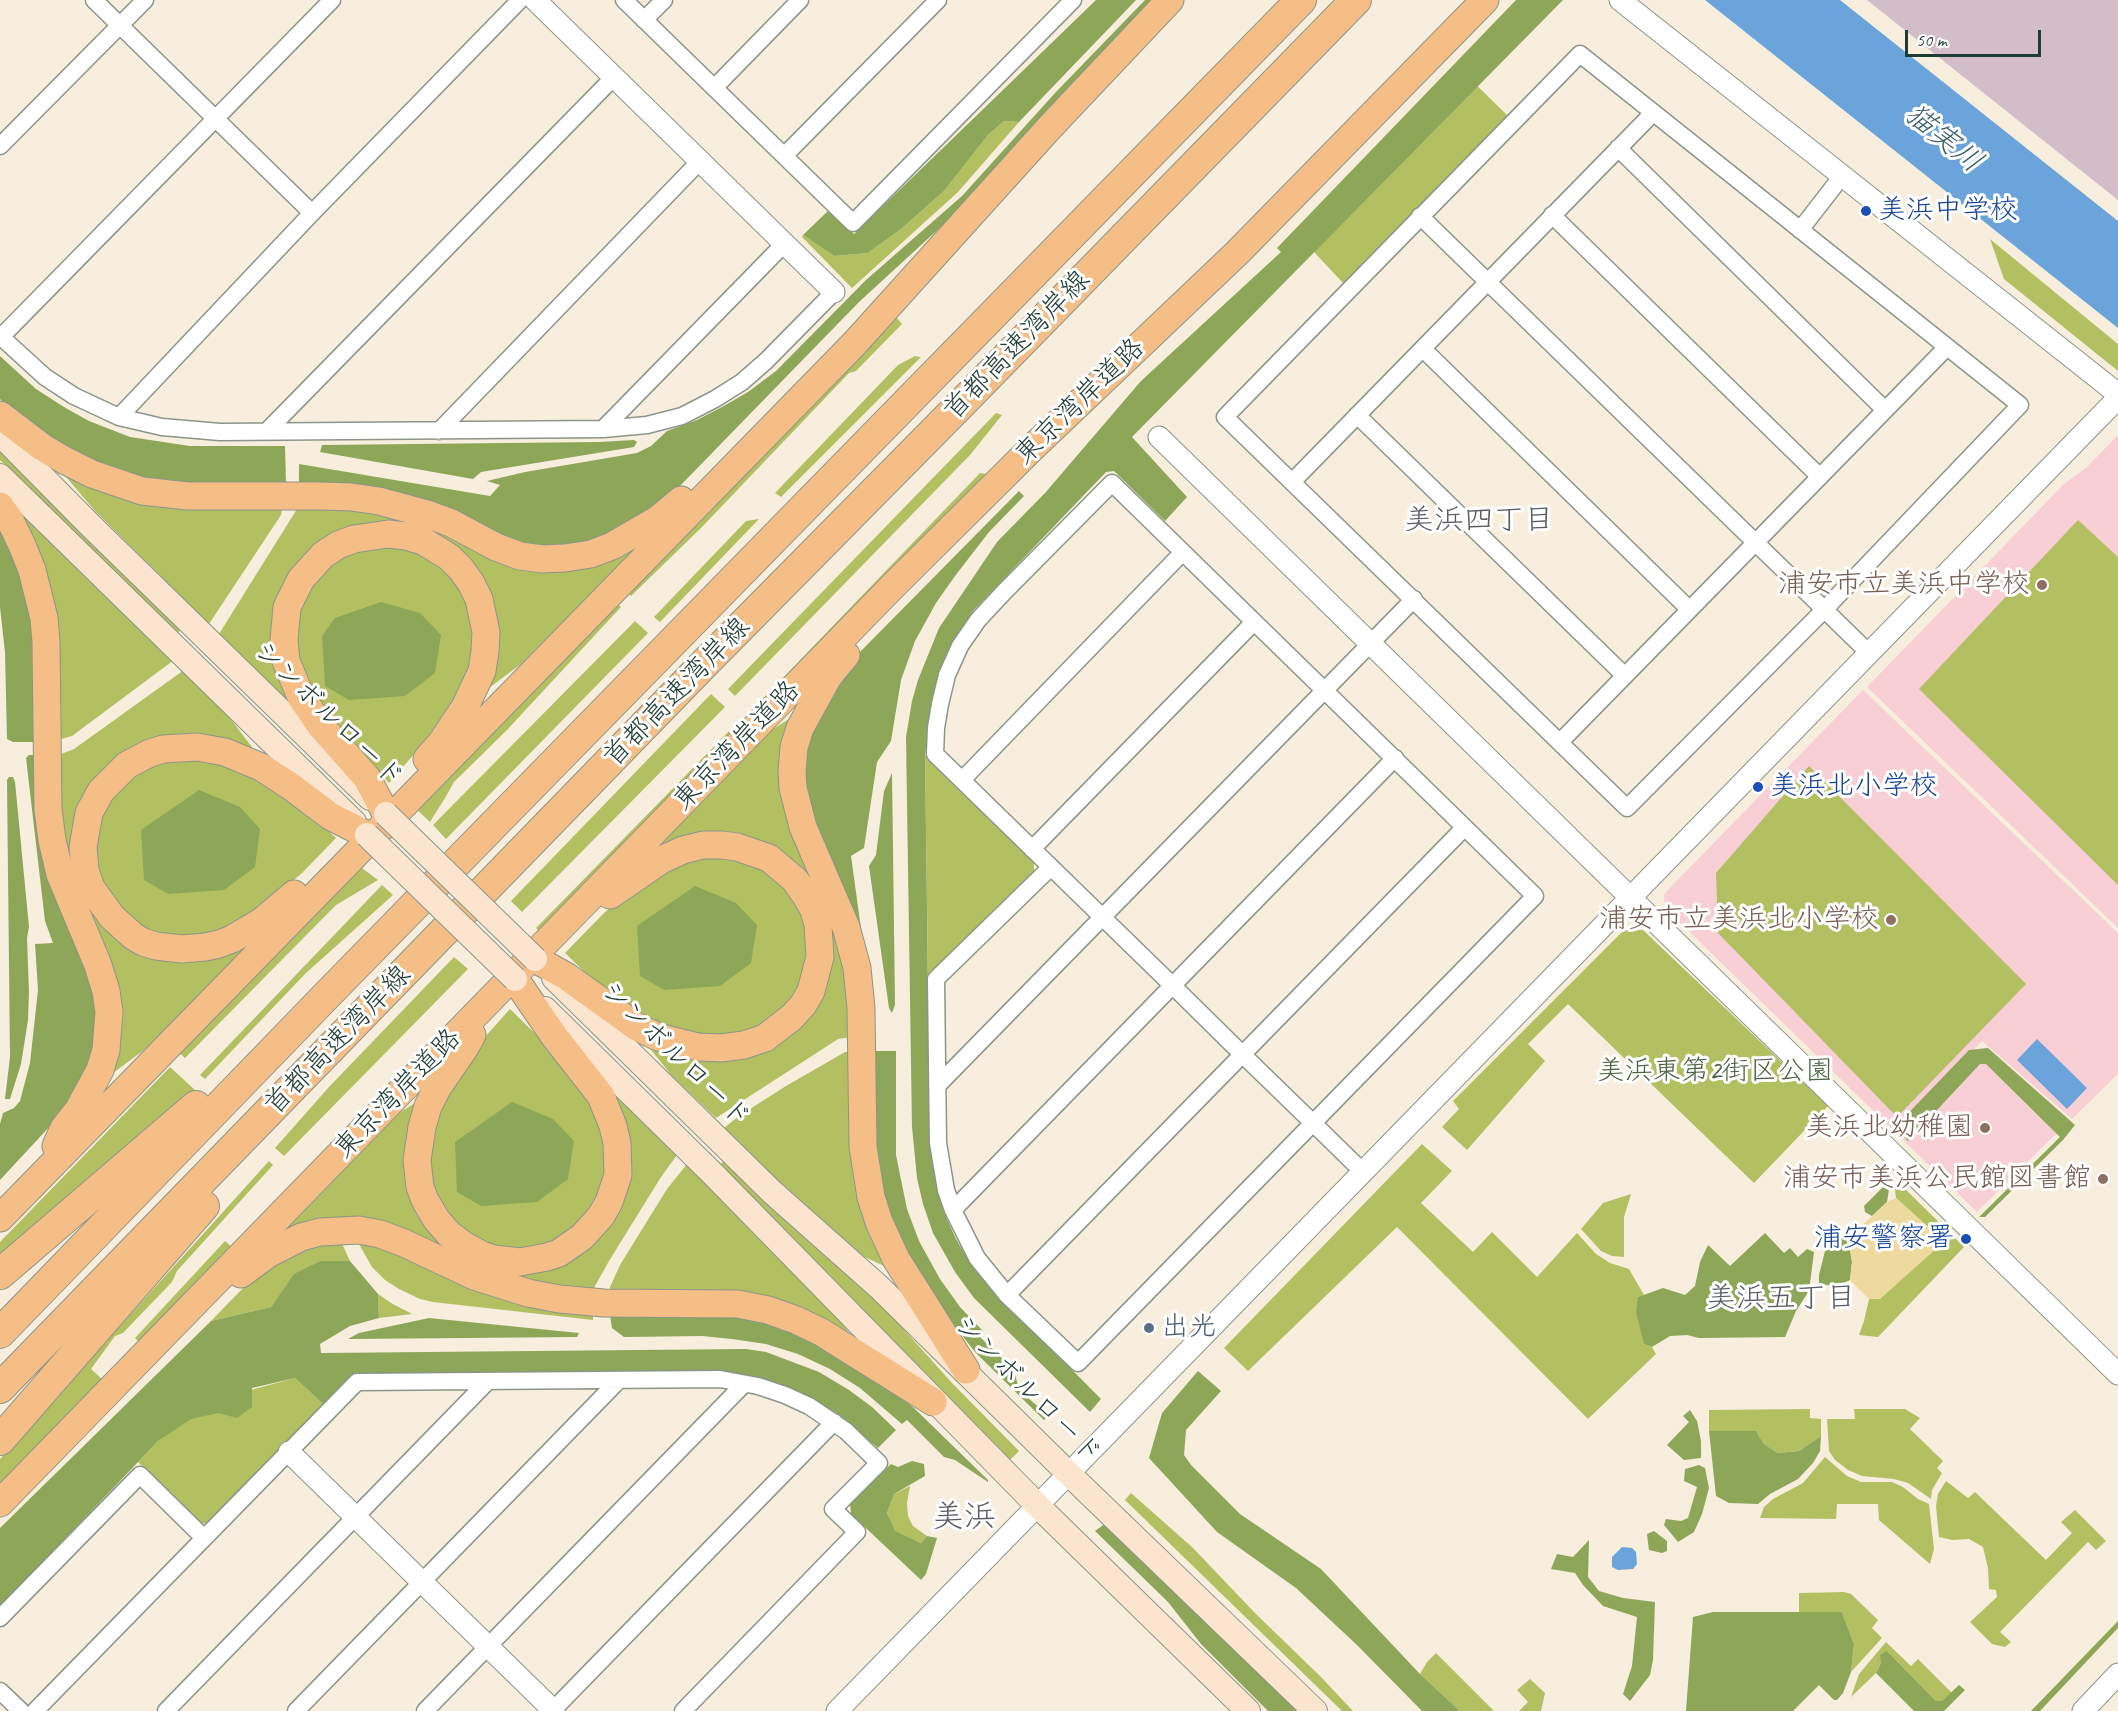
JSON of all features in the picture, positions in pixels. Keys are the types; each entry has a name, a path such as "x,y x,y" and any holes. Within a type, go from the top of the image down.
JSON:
{"highway":[{"path":"0,1218 882,314 1043,135 1170,0"},
{"name":"首都高速湾岸線","path":"0,1333 325,997 1301,0"},
{"name":"首都高速湾岸線","path":"0,1388 696,672 1356,0"},
{"name":"東京湾岸道路","path":"0,1503 890,589 1032,448 1237,253 1485,0"},
{"path":"0,415 42,447 64,460 92,474 142,491 188,496 351,497 379,501 451,523 496,547 520,556 542,559 591,554 635,534 657,520 699,484 752,448"},
{"path":"0,506 22,544 32,570 44,618 48,809 52,840 60,874 98,965 110,1012 106,1050 100,1070 84,1100 64,1128 43,1174"},
{"path":"386,814 367,778 315,719 301,698 286,661 284,621 293,593 311,566 338,546 354,539 388,534 406,536 436,548 461,569 471,583 484,615 486,632 482,671 465,707 441,743 426,759 414,794"},
{"path":"890,589 864,632 828,677 809,709 794,747 792,788 803,827 846,927 856,968 861,1008 863,1147 871,1197 879,1222 896,1259 966,1370"},
{"path":"350,860 320,874 261,922 232,939 206,947 182,949 156,946 143,942 122,927 100,902 87,879 83,859 85,826 94,801 101,790 118,772 137,759 150,753 175,747 208,748 242,758 277,777 330,816 367,835"},
{"path":"535,959 566,976 624,1019 658,1037 698,1047 721,1048 744,1045 765,1038 792,1017 803,1005 811,991 820,957 818,925 806,896 788,874 769,858 753,851 722,845 704,845 683,850 660,860 561,927"},
{"path":"488,1001 465,1049 438,1087 428,1106 417,1161 418,1175 422,1194 429,1209 449,1234 473,1251 494,1259 520,1262 547,1257 572,1245 591,1228 609,1202 618,1175 619,1159 617,1143 601,1096 554,1036 515,979"},
{"path":"0,1274 325,997"},
{"path":"0,1440 269,1130 334,1045"},
{"path":"181,1316 268,1254 285,1245 320,1232 359,1230 380,1234 404,1243 474,1276 528,1293 558,1299 604,1303 738,1304 768,1310 821,1332 933,1402"}],"main road":[{"name":"シンボルロード","path":"0,435 780,1199 879,1287 966,1370 1069,1474 1315,1711"},
{"name":"シンボルロード","path":"0,476 712,1173 933,1402 1248,1711"}],"street":[{"path":"94,0 312,213"},
{"path":"0,146 145,0"},
{"path":"332,0 1,336 45,377 74,396 119,417 162,427 190,430 267,431 603,429 647,425 682,416 742,382 834,292 535,0"},
{"path":"119,417 312,213 520,0"},
{"path":"624,0 853,223 1073,0"},
{"path":"644,20 664,0"},
{"path":"714,88 800,0"},
{"path":"784,156 938,0"},
{"path":"837,1711 2118,397 1620,0"},
{"path":"1580,54 1653,112 2020,405 1824,610 1627,808 1225,417 1580,54"},
{"path":"267,431 614,77"},
{"path":"1292,482 1653,112"},
{"path":"1618,148 1884,409"},
{"path":"440,431 700,161"},
{"path":"1800,230 1842,176"},
{"path":"1552,215 1819,476"},
{"path":"1420,216 1869,653"},
{"path":"603,429 785,243"},
{"path":"1560,742 1947,347"},
{"path":"1423,349 1689,609"},
{"path":"1357,415 1625,676"},
{"path":"1160,437 2118,1374"},
{"path":"1051,867 936,979 940,1161 952,1210 977,1258 1007,1295 1078,1363 1313,1123 1535,896 1112,483 1004,592 978,620 960,646 947,675 940,704 935,754 1032,849 1051,867 1172,985 1243,1055 1313,1123 1364,1173"},
{"path":"962,780 1183,552"},
{"path":"937,1086 1414,599"},
{"path":"1032,849 1254,622"},
{"path":"952,1210 1395,758"},
{"path":"1007,1295 1464,828"},
{"path":"36,1711 357,1382 720,1379 785,1395 809,1406 846,1431 879,1463 833,1509 857,1532 682,1711"},
{"path":"296,1711 619,1380"},
{"path":"166,1711 488,1381"},
{"path":"425,1711 744,1384"},
{"path":"289,1452 553,1711 834,1422"},
{"path":"0,1618 140,1475 204,1538"},
{"path":"2083,1711 2118,1674"},
{"path":"0,1691 21,1711"}],"shaded area":[{"path":"1867,0 2118,0 2118,200"},
{"name":"浦安市立美浜中学校","path":"2118,435 2118,928 1867,687 2064,484 2086,468"},
{"name":"浦安市立美浜北小学校","path":"1863,690 2118,933 2118,1074 2072,1119 1982,1041 1895,1132 1665,908 1664,894"},
{"name":"美浜北幼稚園","path":"1986,1047 2070,1120 1977,1212 1899,1136"}],"green space":[{"path":"1096,0 1136,0 1019,122 1004,121 988,135 944,191 901,229 868,253 834,256 803,235 829,210 854,234"},
{"path":"1145,0 1152,0 1056,100 944,224 859,302 677,489 631,525 592,542 538,547 299,486 299,464 490,496 500,485 487,481 525,472 637,453 651,446 667,431 697,420 722,407 748,392 776,371 866,280 962,196 1055,93"},
{"path":"1516,0 1563,0 1132,437 1187,497 1165,521 1114,471 1106,472 973,611 942,668 932,701 925,755 932,1163 945,1215 970,1263 986,1283 1101,1399 1090,1412 974,1298 955,1272 933,1233 923,1204 917,1178 912,1127 906,737 918,680 939,628 997,542 1045,493 1141,381 1281,252 1277,248"},
{"path":"1458,67 1509,117 1344,284 1297,234"},
{"path":"1004,121 1019,122 958,192 852,288 802,237 803,235 834,256 868,253 901,229 944,191 988,135"},
{"path":"1990,239 2118,344 2118,371 2004,279"},
{"path":"895,316 902,324 856,371 849,373 702,527 631,596 627,591"},
{"path":"0,356 36,389 64,407 89,421 130,437 190,446 285,446 286,483 158,484 96,466 21,421 0,399"},
{"path":"915,356 921,357 781,497 775,493 898,365"},
{"path":"996,413 1002,415 970,455 735,696 728,689"},
{"path":"634,440 637,442 634,447 481,472 473,479 320,452 322,445"},
{"path":"0,446 183,627 177,634 0,460"},
{"path":"61,471 283,504 281,515 209,624 95,511"},
{"path":"980,473 986,474 755,716 751,711"},
{"path":"1019,491 1024,496 989,532 955,576 936,603 915,641 901,680 891,741 877,762 864,848 851,856 875,1030 873,1032 804,805 803,746 836,679"},
{"path":"12,503 174,660 72,736 54,741"},
{"path":"299,503 637,548 521,664 481,694 489,599 394,521 371,522 345,528 307,552 294,568 292,706 219,634"},
{"path":"759,519 660,622 654,617 746,521"},
{"path":"0,520 16,550 36,632 38,742 13,742 7,739 5,652 0,607"},
{"name":"浦安市立美浜中学校","path":"2078,520 2118,557 2118,885 1919,689"},
{"path":"352,546 418,547 461,582 476,625 470,671 442,722 389,783 328,718 314,697 298,662 297,613 300,595"},
{"path":"381,602 420,613 441,635 435,673 405,696 349,700 325,686 322,636 335,618"},
{"path":"616,603 621,607 507,730 454,782 430,822 415,808"},
{"path":"635,621 648,633 446,839 433,825"},
{"path":"184,670 226,713 252,747 251,749 194,735 180,734 161,737 74,826 128,943 261,933 148,1047 105,1079 68,871 56,756 74,749"},
{"path":"711,694 725,707 522,912 511,901"},
{"path":"795,715 780,776 786,816 800,853 821,894 848,970 852,1037 838,1039 716,1118 673,1077 647,1045 720,1057 822,989 785,856 645,857 767,733"},
{"path":"739,721 745,726 541,933 536,928"},
{"path":"29,755 37,755 97,991 95,1056 64,1111 0,1180 0,1124 3,1113 14,1108 20,1101 30,1063 38,990 35,944 53,943 45,921 26,758"},
{"path":"184,755 251,772 317,820 336,838 302,873 259,909 228,928 188,937 150,932 131,921 97,877 94,829 123,777"},
{"path":"925,755 1034,861 1034,871 928,979"},
{"path":"1809,766 2026,984 1897,1117 1718,933 1716,873"},
{"path":"892,773 895,1005 892,1013 889,1008 869,866 876,855 884,791"},
{"path":"13,777 15,782 29,927 27,938 29,992 28,1020 21,1064 10,1099 5,1099 10,1057 7,780"},
{"path":"199,790 240,807 260,829 255,867 224,890 168,894 144,880 141,830"},
{"path":"727,854 775,873 807,919 808,970 788,1006 760,1026 740,1034 719,1036 695,1035 660,1024 625,1005 596,983 565,953 604,913 634,887 687,859"},
{"path":"359,866 378,880 336,905 185,1058 178,1052"},
{"path":"382,885 393,895 306,973 205,1079 200,1075"},
{"path":"695,886 736,903 757,925 751,963 720,986 664,990 640,976 637,926"},
{"name":"美浜東第2街区公園","path":"1624,930 1643,930 1828,1106 1754,1183 1568,1004 1528,1044 1545,1061 1467,1150 1442,1127 1459,1109 1453,1101"},
{"path":"454,957 468,969 284,1156 275,1148 329,1087"},
{"path":"510,1009 562,1060 588,1094 606,1145 605,1175 595,1204 575,1229 545,1246 508,1250 465,1235 437,1206 424,1148 458,1067"},
{"path":"1988,1048 2075,1125 2063,1140 1985,1217 1979,1217 2060,1137 1986,1064 1980,1064 1908,1141 1895,1127 1969,1050"},
{"path":"869,1051 896,1051 896,1155 907,1209 919,1241 940,1279 960,1307 983,1331 979,1336 1013,1369 1020,1391 1049,1416 1044,1420 975,1352 924,1287 875,1181"},
{"path":"845,1052 853,1052 893,1270 858,1254 787,1191 724,1128 786,1086"},
{"path":"170,1067 195,1090 142,1142 0,1263 0,1242"},
{"path":"607,1085 677,1155 609,1261 595,1286 594,1293 530,1285 372,1220 347,1217 324,1218 309,1221 272,1235 387,1120 415,1103 417,1104 410,1191 520,1270 615,1212"},
{"path":"512,1102 553,1119 574,1141 568,1179 537,1202 481,1206 457,1192 455,1142"},
{"path":"1422,1144 1452,1171 1421,1203 1473,1252 1492,1232 1537,1277 1577,1233 1596,1254 1610,1263 1629,1269 1644,1295 1638,1297 1644,1344 1652,1347 1656,1354 1588,1419 1397,1227 1248,1371 1224,1348"},
{"path":"725,1159 871,1293 953,1384 1019,1451 1009,1461 719,1166"},
{"path":"269,1161 273,1165 177,1271 172,1282 123,1333 115,1336 91,1369 103,1380 0,1488 0,1459"},
{"path":"687,1164 832,1311 852,1336 610,1293 610,1287 620,1265 667,1189"},
{"path":"1898,1182 1964,1247 1878,1337 1859,1335 1869,1299 1880,1299 1938,1236 1896,1198 1895,1190"},
{"path":"1887,1183 1890,1183 1887,1202 1872,1216 1865,1212 1864,1206"},
{"path":"1631,1194 1624,1217 1624,1257 1612,1256 1601,1251 1581,1229 1603,1203"},
{"path":"1765,1233 1784,1253 1790,1248 1798,1257 1807,1249 1814,1252 1809,1291 1796,1311 1785,1337 1699,1338 1687,1335 1670,1336 1652,1347 1644,1344 1636,1312 1638,1297 1663,1288 1685,1295 1695,1286 1700,1262 1708,1245 1730,1266"},
{"path":"339,1237 350,1261 320,1261 294,1275 271,1307 211,1321 247,1284 289,1251"},
{"path":"355,1237 588,1310 593,1320 420,1299 385,1280 372,1267"},
{"path":"1845,1237 1852,1262 1850,1280 1835,1287 1819,1283 1825,1251 1831,1238"},
{"path":"225,1241 233,1248 141,1344 135,1338"},
{"path":"320,1261 350,1261 378,1294 379,1318 350,1326 320,1344 321,1353 746,1349 766,1352 819,1372 872,1407 896,1430 878,1448 835,1412 798,1392 762,1379 722,1372 354,1374 324,1405 295,1378 252,1388 252,1407 237,1418 218,1413 191,1419 158,1441 0,1607 0,1528 211,1321 271,1307 294,1274"},
{"path":"378,1294 391,1303 412,1314 379,1318"},
{"path":"737,1313 793,1329 872,1374 914,1408 988,1482 955,1460 944,1457 907,1420 902,1424 860,1388 830,1369 798,1354 766,1344 702,1336 624,1337 612,1328 610,1315"},
{"path":"429,1318 579,1333 577,1337 348,1339 359,1333"},
{"path":"1198,1371 1221,1391 1186,1430 1184,1455 1191,1465 1240,1514 1321,1569 1420,1674 1460,1711 1422,1711 1357,1645 1296,1588 1217,1532 1149,1458 1162,1413"},
{"path":"295,1378 324,1405 209,1523 200,1524 138,1462 158,1441 206,1402"},
{"path":"1810,1409 1810,1418 1821,1419 1821,1436 1799,1451 1778,1453 1764,1444 1756,1431 1709,1431 1709,1410"},
{"path":"1854,1409 1905,1409 1920,1418 1910,1429 1943,1461 1937,1468 1942,1473 1932,1490 1931,1499 1908,1483 1894,1479 1862,1476 1848,1470 1835,1460 1829,1451 1827,1419 1855,1419"},
{"path":"1690,1410 1697,1421 1701,1441 1701,1458 1684,1460 1667,1445 1689,1422 1683,1416"},
{"path":"1709,1431 1756,1431 1764,1444 1778,1453 1799,1451 1821,1436 1820,1451 1813,1463 1798,1479 1770,1494 1758,1504 1729,1503 1716,1496"},
{"path":"1825,1457 1847,1476 1861,1482 1892,1482 1929,1504 1934,1549 1930,1564 1879,1520 1878,1504 1837,1504 1836,1519 1760,1518 1764,1507 1773,1499 1803,1483"},
{"path":"912,1461 924,1464 925,1476 894,1494 887,1513 895,1531 921,1543 927,1536 937,1538 926,1574 921,1580 851,1514 850,1503 891,1464 898,1467"},
{"path":"1699,1465 1705,1468 1709,1488 1702,1514 1694,1532 1678,1542 1664,1525 1666,1519 1681,1521 1688,1518 1697,1487 1684,1481 1685,1469"},
{"path":"1946,1481 1968,1498 1975,1492 2046,1560 2072,1533 2061,1522 2075,1510 2106,1541 2096,1550 2088,1542 2000,1632 2011,1642 2005,1647 1992,1644 1970,1622 1997,1597 1996,1590 1989,1589 1988,1568 1983,1547 1969,1539 1952,1540 1939,1537 1936,1506 1938,1494"},
{"path":"910,1486 907,1503 908,1516 913,1526 927,1536 921,1543 894,1531 887,1513 894,1494"},
{"path":"1131,1493 1193,1548 1353,1711 1342,1711 1125,1500"},
{"path":"1106,1523 1297,1711 1268,1711 1201,1644 1168,1602 1095,1531"},
{"path":"1654,1531 1667,1541 1667,1551 1662,1553 1649,1550 1647,1534"},
{"path":"1589,1540 1588,1577 1599,1591 1623,1598 1655,1602 1653,1660 1650,1675 1630,1701 1623,1694 1632,1666 1637,1617 1603,1606 1575,1573 1551,1569 1557,1554 1573,1557"},
{"path":"1844,1592 1851,1594 1878,1620 1872,1628 1882,1638 1851,1672 1854,1644 1842,1612 1799,1612 1799,1593"},
{"path":"1713,1612 1842,1612 1854,1644 1851,1672 1843,1693 1837,1700 1834,1700 1819,1685 1793,1711 1686,1711 1693,1617"},
{"path":"2118,1621 2118,1628 2040,1711 2031,1711"},
{"path":"1886,1642 1911,1666 1918,1659 1952,1693 1942,1701 1936,1701 1887,1651 1876,1673 1851,1697 1859,1674"},
{"path":"1887,1651 1936,1701 1942,1701 1959,1685 1965,1690 1944,1711 1914,1711 1876,1673 1881,1663 1880,1655"},
{"path":"1436,1653 1494,1711 1460,1711 1420,1674"},
{"path":"1530,1679 1545,1693 1541,1711 1519,1711 1528,1702 1517,1690"}],"sand":[{"path":"1896,1198 1938,1236 1937,1248 1880,1299 1869,1299 1850,1280 1852,1262 1845,1237 1853,1234 1887,1202"}],"water":[{"name":"猫実川","path":"1705,0 1840,0 2118,221 2118,328"},
{"path":"2037,1039 2087,1088 2067,1109 2017,1060"},
{"path":"1622,1547 1632,1548 1636,1552 1637,1564 1633,1569 1618,1570 1612,1567 1612,1557"}],"place":[{"name":"美浜中学校","path":"1866,211"},
{"name":"浦安市立美浜中学校","path":"2042,585"},
{"name":"美浜北小学校","path":"1758,787"},
{"name":"浦安市立美浜北小学校","path":"1891,920"},
{"name":"美浜北幼稚園","path":"1985,1128"},
{"name":"浦安市美浜公民館図書館","path":"2103,1179"},
{"name":"浦安警察署","path":"1966,1239"},
{"name":"出光","path":"1149,1328"}],"district":[{"name":"美浜四丁目","path":"1479,521"},
{"name":"美浜五丁目","path":"1781,1299"},
{"name":"美浜","path":"964,1518"}]}
